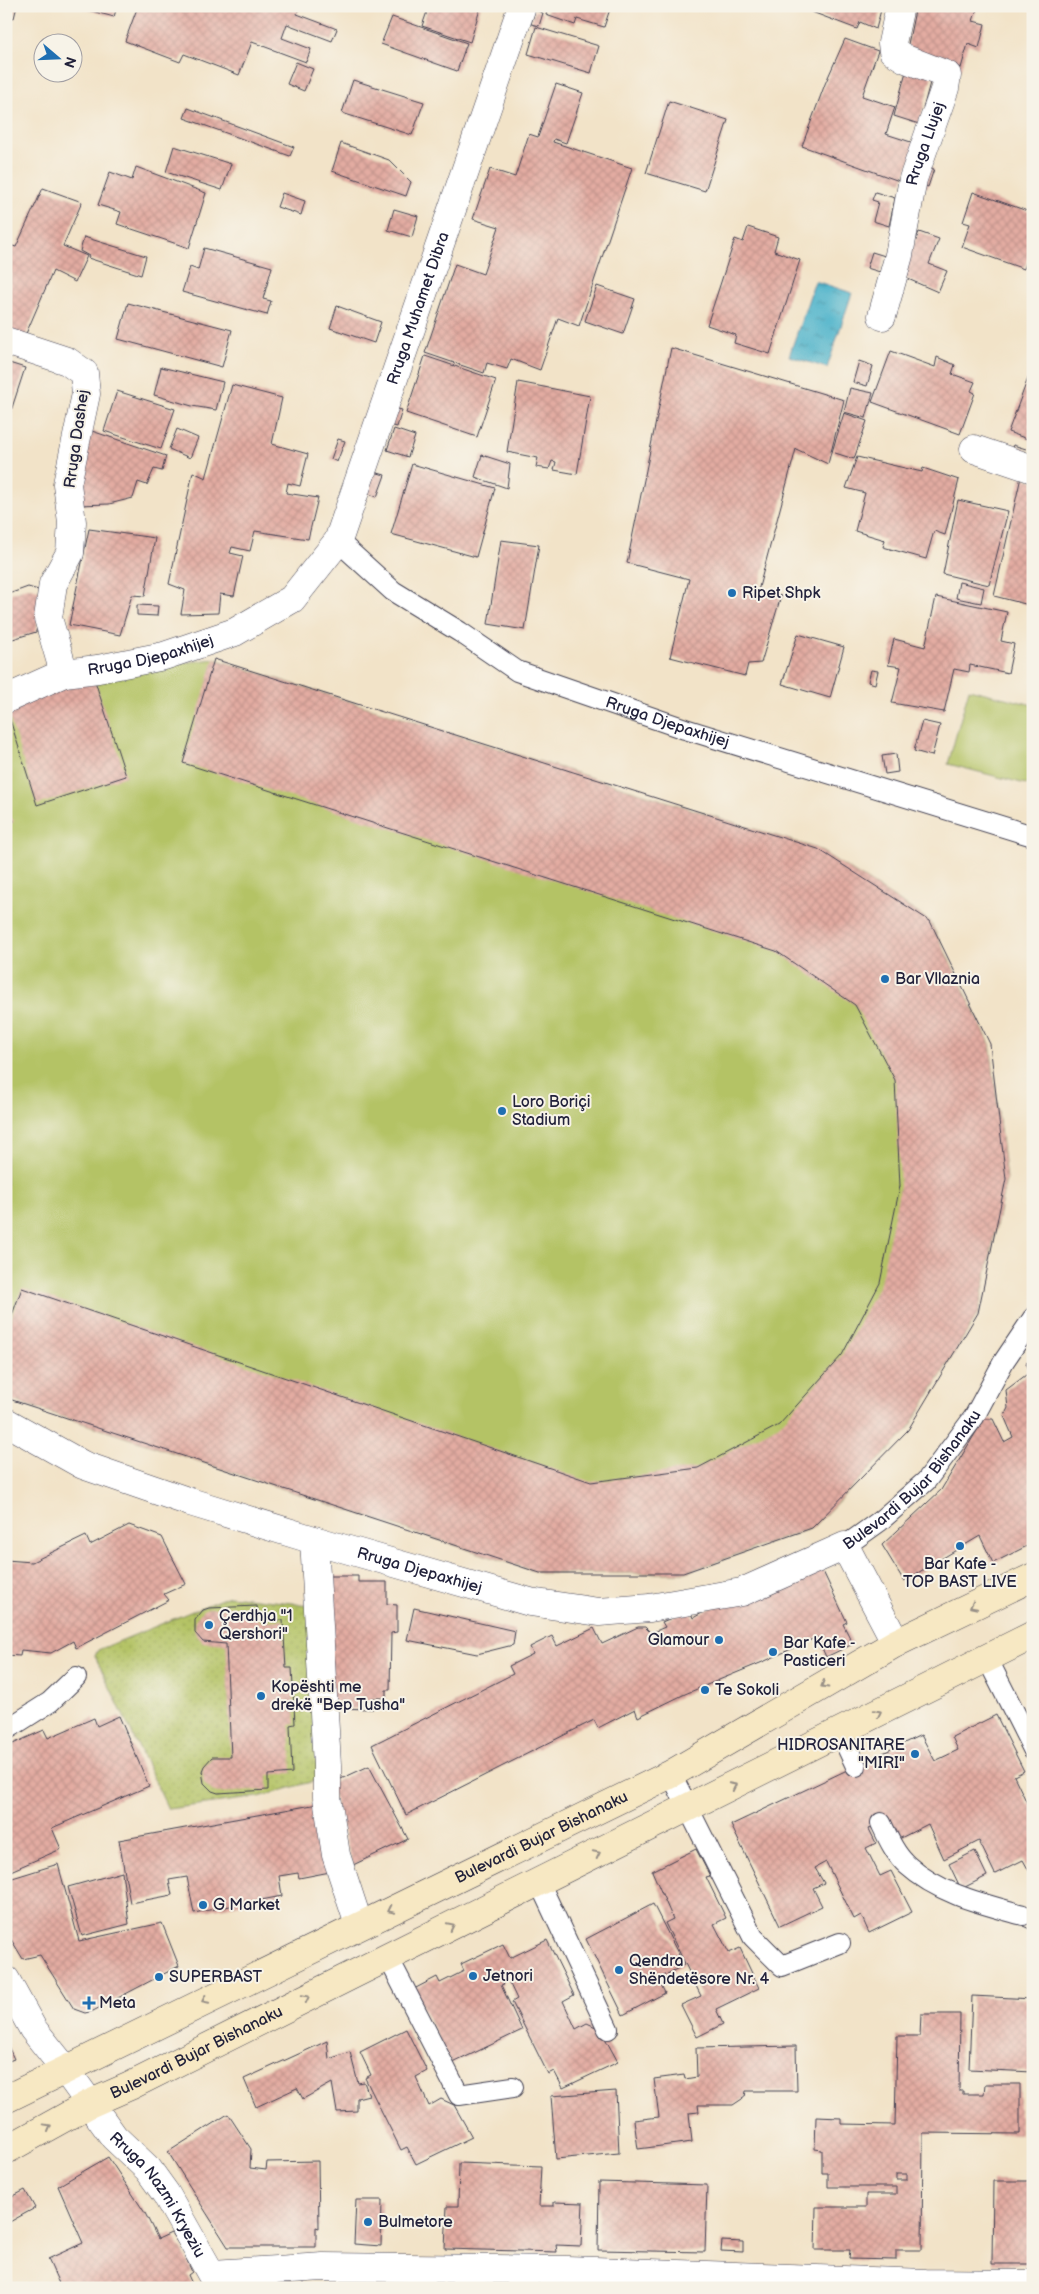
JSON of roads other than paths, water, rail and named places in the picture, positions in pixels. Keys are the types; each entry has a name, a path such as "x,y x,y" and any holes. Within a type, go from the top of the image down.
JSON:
{"main road":[{"name":"Bulevardi Bujar Bishanaku","path":"6,2099 671,1774 896,1643 1033,1577"},
{"name":"Bulevardi Bujar Bishanaku","path":"6,2150 90,2104 130,2086 689,1809 1033,1635"}],"street":[{"name":"Rruga Muhamet Dibra","path":"292,599 338,541 522,6"},
{"name":"Rruga Llujej","path":"882,316 899,255 912,179 945,88 947,75 906,59 893,51 892,43 900,6"},
{"name":"Rruga Dashej","path":"6,341 67,361 84,373 86,394 67,484 72,522 70,553 53,584 48,618 64,673"},
{"path":"974,449 1033,469"},
{"name":"Rruga Djepaxhijej","path":"6,699 64,673 98,669 164,656 236,632 292,599"},
{"name":"Rruga Djepaxhijej","path":"6,1422 83,1465 190,1502 530,1602 599,1612 650,1608 742,1592 845,1546"},
{"path":"314,1540 327,1765 327,1797 336,1855 359,1925"},
{"name":"Bulevardi Bujar Bishanaku","path":"845,1546 896,1643"},
{"name":"Rruga Nazmi Kryeziu","path":"6,1980 32,2029 66,2069 114,2136 148,2169 166,2194 216,2281"},
{"path":"216,2281 323,2267 567,2270 926,2285 1033,2284"}],"lane":[{"name":"Rruga Djepaxhijej","path":"338,541 393,591 460,632 517,671 685,729 1033,836"},
{"name":"Bulevardi Bujar Bishanaku","path":"845,1546 880,1521 926,1481 974,1417 1004,1361 1033,1318"},
{"path":"988,1658 1033,1749"},
{"path":"6,1730 44,1706 76,1677"},
{"path":"840,1732 856,1766"},
{"path":"671,1774 753,1937 782,1966 840,1943"},
{"path":"882,1823 890,1843 906,1865 930,1881 978,1903 1023,1915"},
{"path":"539,1882 608,2029"},
{"path":"388,1957 459,2094 513,2087"}],"water":[{"path":"815,281 852,293 827,368 789,356"}],"place":[{"name":"Ripet Shpk","path":"732,593"},
{"name":"Bar Vllaznia","path":"885,979"},
{"name":"Loro Boriçi Stadium","path":"502,1111"},
{"name":"Bar Kafe - TOP BAST LIVE","path":"960,1546"},
{"name":"Çerdhja \"1 Qershori\"","path":"209,1625"},
{"name":"Glamour","path":"719,1640"},
{"name":"Bar Kafe - Pasticeri","path":"773,1652"},
{"name":"Te Sokoli","path":"705,1690"},
{"name":"Kopështi me drekë \"Bep Tusha\"","path":"261,1696"},
{"name":"HIDROSANITARE \"MIRI\"","path":"915,1754"},
{"name":"G Market","path":"203,1905"},
{"name":"Qendra Shëndetësore Nr. 4","path":"619,1970"},
{"name":"Jetnori","path":"473,1976"},
{"name":"SUPERBAST","path":"159,1977"},
{"name":"Meta","path":"89,2003"},
{"name":"Bulmetore","path":"368,2222"}]}
